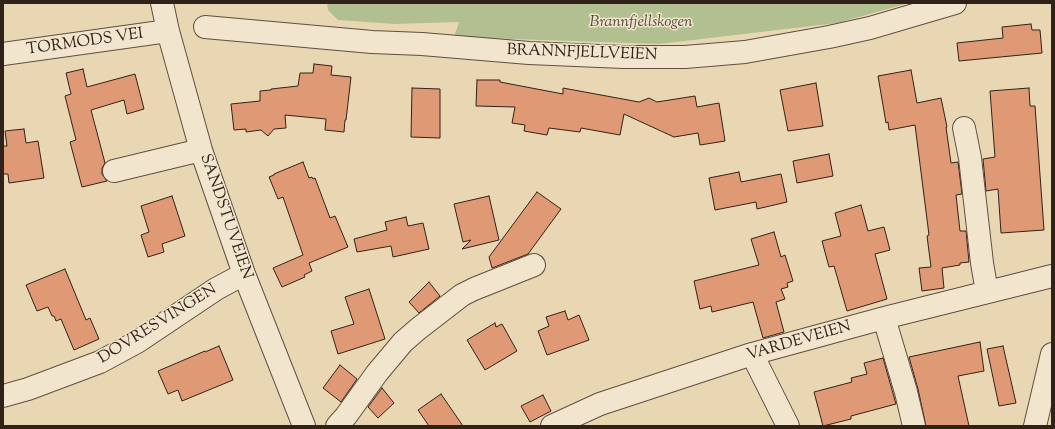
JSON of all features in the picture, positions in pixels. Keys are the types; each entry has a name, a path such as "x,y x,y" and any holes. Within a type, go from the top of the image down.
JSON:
{"street":[{"name":"SANDSTUVEIEN","path":"162,3 168,31 201,150 244,274 304,426"},
{"name":"BRANNFJELLVEIEN","path":"204,27 372,42 422,44 529,53 624,57 685,57 745,52 829,37 870,28 955,3"},
{"name":"TORMODS VEI","path":"3,54 168,31"},
{"path":"964,128 970,158 986,292"},
{"path":"114,171 201,150"},
{"path":"337,426 378,372 404,342 418,329 462,295 534,265"},
{"name":"DOVRESVINGEN","path":"3,396 28,389 100,362 137,342 216,289 244,274"},
{"name":"VARDEVEIEN","path":"552,426 600,404 752,354 884,318 1052,276"},
{"path":"884,318 906,392 914,426"},
{"path":"752,354 788,426"},
{"path":"1035,426 1046,402 1052,354"}],"green space":[{"name":"Brannfjellskogen","path":"327,3 909,3 837,23 659,44 454,37 459,22 395,24 338,20 328,10"}],"building":[{"path":"1031,24 1032,30 1040,30 1042,53 959,61 957,43 1003,38 1002,27"},
{"path":"314,64 332,66 331,75 351,77 344,132 325,130 326,119 285,115 286,128 274,129 268,136 261,130 246,132 246,129 234,130 231,104 260,101 260,91 298,86 300,73 313,73"},
{"path":"83,69 87,87 135,74 144,109 127,114 124,100 91,110 105,163 102,168 102,174 107,181 82,187 70,142 76,140 65,96 71,94 66,73"},
{"path":"911,70 917,103 941,98 947,127 951,163 958,162 962,194 956,195 960,231 966,231 969,262 942,268 944,288 922,291 919,268 931,267 927,236 929,235 915,125 889,130 888,122 886,123 878,76"},
{"path":"477,80 500,80 500,82 563,94 563,88 639,102 649,98 657,102 695,96 697,107 719,103 725,141 700,145 698,133 674,137 624,114 620,135 581,128 580,132 549,128 547,135 524,131 525,125 512,123 515,107 476,106"},
{"path":"816,83 823,126 788,131 780,90"},
{"path":"412,88 440,89 440,138 411,137"},
{"path":"1029,88 1030,106 1035,106 1044,230 1001,233 998,189 986,191 983,159 995,157 990,91"},
{"path":"24,129 26,143 38,141 44,178 9,183 8,174 3,174 3,146 7,146 5,131"},
{"path":"829,154 833,176 797,183 793,161"},
{"path":"303,162 309,178 315,178 330,218 335,216 348,247 309,263 312,271 304,275 305,277 282,287 273,268 303,255 283,197 278,199 269,177"},
{"path":"739,172 741,182 781,174 787,202 757,209 756,202 715,210 709,178"},
{"path":"537,192 561,209 528,254 492,268 489,257"},
{"path":"172,196 185,236 162,244 164,252 148,257 141,235 149,232 141,206"},
{"path":"489,196 499,240 462,249 471,240 463,242 454,204"},
{"path":"861,205 868,231 884,227 890,250 875,254 887,299 847,311 834,266 829,267 822,241 841,236 835,213"},
{"path":"406,217 408,226 423,223 429,249 393,257 391,246 357,252 354,239 387,230 385,222"},
{"path":"774,232 781,257 785,255 793,281 787,283 788,287 781,289 785,299 776,302 784,332 763,338 753,302 712,312 711,306 700,309 694,281 759,265 751,239"},
{"path":"65,269 86,320 90,318 99,339 74,350 61,319 56,321 48,307 37,311 26,285"},
{"path":"429,282 440,296 419,313 409,302"},
{"path":"369,289 385,339 338,354 331,331 354,324 345,297"},
{"path":"565,311 568,320 579,315 589,340 547,355 538,331 549,326 546,317"},
{"path":"495,323 496,327 502,324 517,351 485,370 467,340"},
{"path":"980,342 984,371 958,376 969,426 926,426 909,357"},
{"path":"219,346 233,380 182,401 178,390 168,394 158,371"},
{"path":"1003,346 1016,403 999,406 987,349"},
{"path":"883,358 896,404 851,416 851,419 823,426 814,392 852,382 851,378 867,374 864,363"},
{"path":"340,365 357,379 341,402 323,388"},
{"path":"382,388 394,403 378,418 368,407"},
{"path":"441,394 463,426 429,426 418,410"},
{"path":"543,395 551,411 530,422 521,406"}]}
